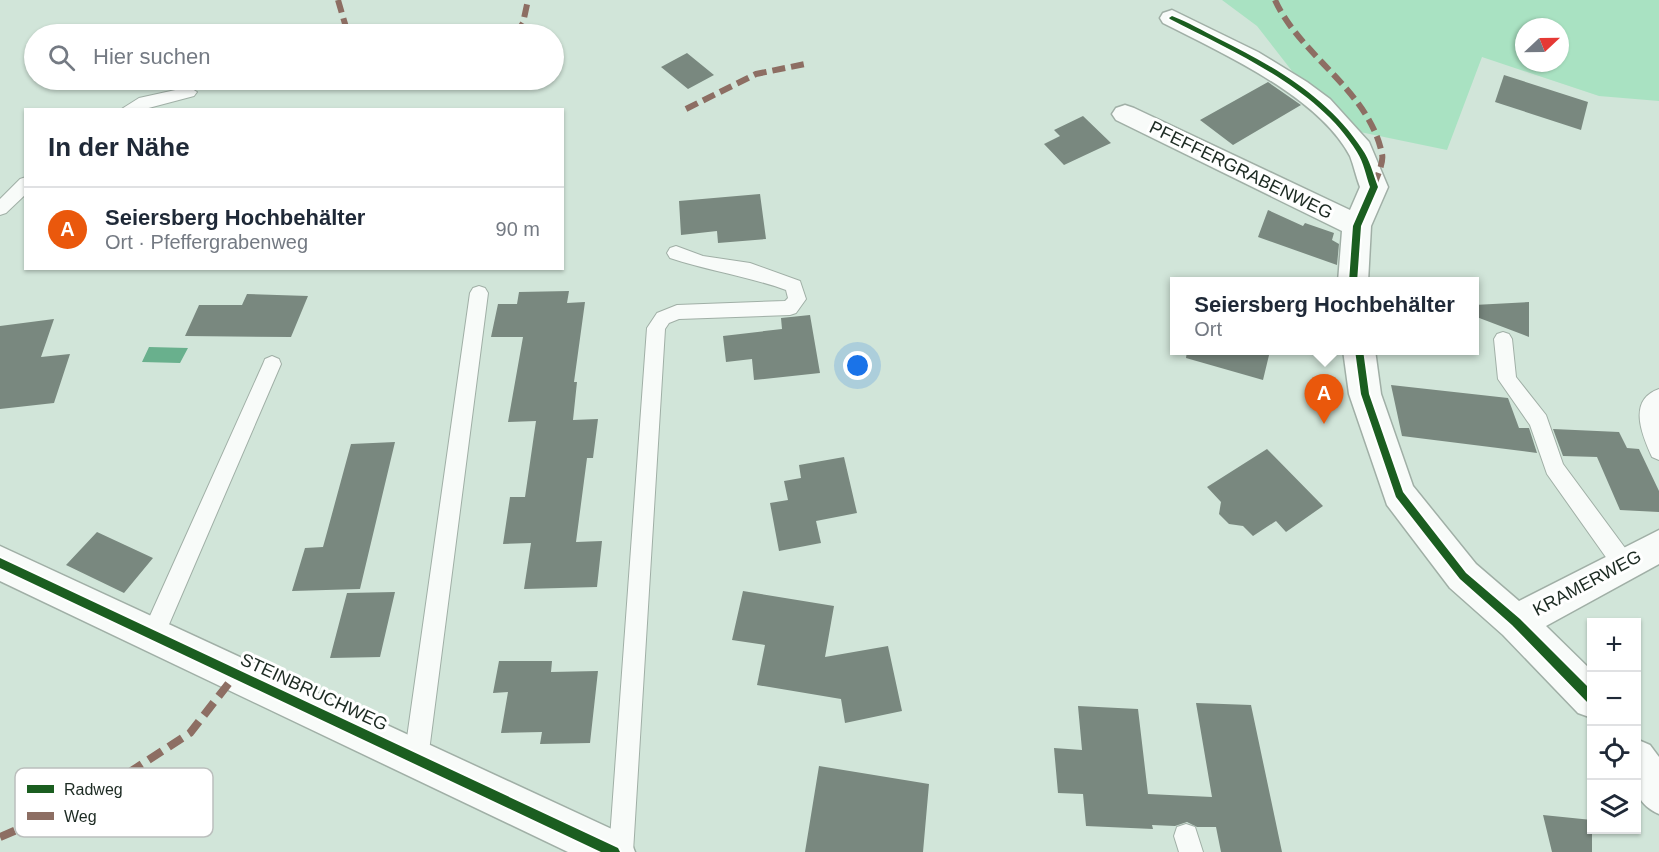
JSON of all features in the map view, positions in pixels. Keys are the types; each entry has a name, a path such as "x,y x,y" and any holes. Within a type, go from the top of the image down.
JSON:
{"street":[{"path":"1172,18 1282,74 1327,112 1360,150 1374,187 1357,226 1353,277"},
{"name":"PFEFFERGRABENWEG","path":"1125,114 1357,226"},
{"path":"1360,355 1365,394 1400,494 1463,576 1516,621 1587,694"},
{"name":"KRAMERWEG","path":"1516,621 1659,546"},
{"name":"STEINBRUCHWEG","path":"0,562 614,852"},
{"path":"1641,766 1659,793"}],"lane":[{"path":"132,108 144,102 189,92"},
{"path":"0,209 24,185"},
{"path":"621,852 656,328 663,318 677,312 790,308 797,299 794,286 750,270 702,262 676,253"},
{"path":"417,759 480,293"},
{"path":"1503,339 1507,379 1539,421 1554,468 1623,563"},
{"path":"153,634 272,364"},
{"path":"1659,397 1650,405 1649,430 1659,451"}],"shaded area":[{"path":"1222,0 1659,0 1659,101 1599,96 1527,72 1569,72 1569,18 1515,18 1515,68 1482,57 1447,150 1360,132 1328,98 1292,71 1257,26"},
{"path":"149,347 188,348 180,363 142,362"}],"building":[{"path":"687,53 714,75 688,89 661,67"},
{"path":"1504,75 1588,102 1581,130 1495,102"},
{"path":"1268,82 1301,105 1233,145 1200,120"},
{"path":"1083,116 1111,143 1064,165 1044,144 1060,136 1054,130"},
{"path":"760,194 766,239 718,243 717,231 681,235 679,201"},
{"path":"1268,210 1303,226 1305,223 1334,233 1332,240 1339,244 1337,265 1258,237"},
{"path":"569,291 567,303 585,302 574,382 577,382 573,420 598,419 593,458 587,458 576,542 602,541 597,587 524,589 531,543 503,544 510,497 525,497 536,421 508,422 523,337 491,337 498,304 517,304 519,292"},
{"path":"247,294 308,296 291,337 185,336 199,305 242,305"},
{"path":"1529,302 1529,337 1479,318 1479,305"},
{"path":"810,315 820,373 754,380 752,359 726,362 723,336 782,329 781,318"},
{"path":"54,319 41,357 70,354 54,403 0,409 0,326"},
{"path":"1186,355 1269,355 1263,380 1186,358"},
{"path":"1391,385 1508,398 1519,428 1529,428 1537,453 1402,436"},
{"path":"1553,429 1619,432 1627,448 1639,449 1659,491 1659,512 1620,510 1597,457 1563,456"},
{"path":"395,442 360,589 292,591 305,548 323,547 351,444"},
{"path":"1267,449 1323,506 1286,532 1276,521 1253,536 1243,526 1229,524 1219,514 1221,502 1207,487"},
{"path":"844,457 857,513 816,521 821,543 779,551 770,503 788,500 784,481 801,478 799,465"},
{"path":"97,532 153,558 124,593 66,565"},
{"path":"743,591 834,606 825,657 888,646 902,711 845,723 841,699 757,685 765,645 732,640"},
{"path":"395,592 380,657 330,658 347,593"},
{"path":"499,661 552,661 551,672 598,671 590,743 540,744 542,732 501,733 508,692 493,693"},
{"path":"1196,703 1251,705 1282,852 1221,852 1216,827 1197,827 1187,822 1175,826 1152,825 1153,829 1086,826 1083,794 1058,793 1054,748 1082,750 1078,706 1138,709 1148,794 1212,797"},
{"path":"819,766 929,784 923,852 805,852"},
{"path":"1543,815 1587,819 1587,834 1592,834 1592,852 1552,852"}],"marked path":[{"path":"338,0 345,24"},
{"path":"522,24 528,0"},
{"path":"1275,0 1284,20 1335,75 1367,117 1383,156 1374,185"},
{"path":"686,109 756,74 805,64"},
{"path":"136,768 190,733 236,674"},
{"path":"0,837 15,831"}],"cycle path":[{"path":"1172,18 1249,57 1298,88 1341,126 1359,149 1374,187 1357,226 1353,277"},
{"path":"1360,355 1365,394 1399,494 1463,576 1516,622 1587,694"},
{"path":"0,563 614,852"}],"place":[{"name":"Seiersberg Hochbehälter","path":"1324,424"}]}
